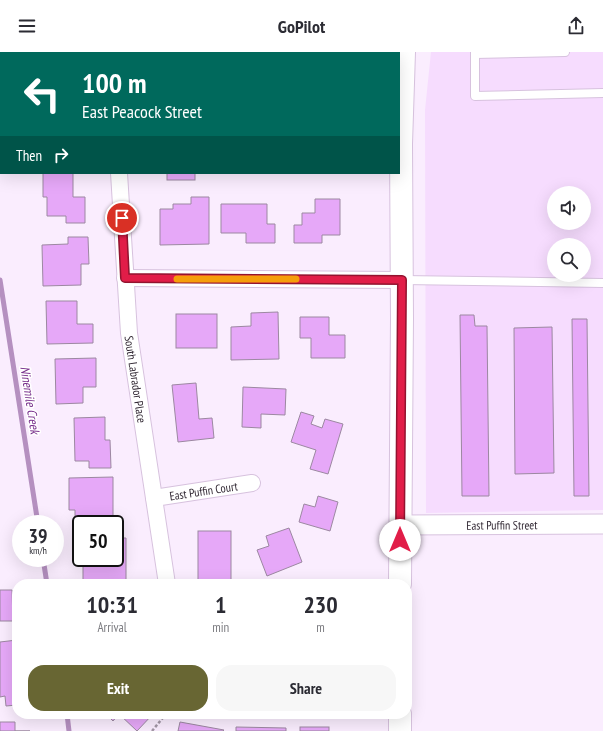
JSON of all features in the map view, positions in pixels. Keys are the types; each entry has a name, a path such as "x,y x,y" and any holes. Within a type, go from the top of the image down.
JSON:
{"main road":[{"path":"400,579 402,280 400,144 404,52"},
{"path":"400,719 400,731"}],"street":[{"name":"South Labrador Place","path":"119,174 129,333 166,579"},
{"path":"125,278 402,280"},
{"name":"East Puffin Court","path":"154,498 252,483"},
{"name":"East Puffin Street","path":"401,525 603,524"}],"lane":[{"path":"565,52 475,53 475,96 603,93"},
{"path":"402,280 603,283"}],"path":[{"path":"152,731 162,719"}],"shaded area":[{"path":"431,52 603,52 603,510 426,513 425,110"}],"building":[{"path":"43,174 73,174 73,197 85,197 85,223 66,223 66,216 47,216 47,197 43,197"},
{"path":"167,174 195,174 195,180 167,180"},
{"path":"191,197 209,197 209,244 160,245 160,209 173,209 173,204 191,204"},
{"path":"315,199 340,199 340,235 322,235 322,243 294,243 294,225 302,225 302,213 315,213"},
{"path":"221,204 267,204 267,224 275,224 275,243 246,243 246,233 221,233"},
{"path":"68,237 88,237 89,264 81,264 81,285 43,286 42,245 68,244"},
{"path":"46,301 77,301 77,324 93,324 93,343 47,344"},
{"path":"278,312 279,359 231,360 231,327 251,326 251,313"},
{"path":"176,314 217,314 217,348 176,348"},
{"path":"460,315 474,315 475,326 487,326 489,496 462,496"},
{"path":"300,317 329,317 329,335 345,335 345,358 311,358 311,338 300,338"},
{"path":"572,319 587,319 589,496 574,496"},
{"path":"552,327 554,473 515,474 514,328"},
{"path":"96,358 96,387 83,387 83,403 56,404 55,359"},
{"path":"196,383 199,419 212,418 214,438 178,442 172,385"},
{"path":"243,387 286,389 285,415 261,414 261,428 242,427"},
{"path":"301,412 314,416 311,424 322,428 325,419 343,424 328,474 310,469 316,450 291,442"},
{"path":"105,417 105,440 110,440 111,468 89,468 89,461 75,461 74,418"},
{"path":"113,477 113,515 75,515 75,510 69,510 69,478"},
{"path":"318,496 338,502 330,531 299,522 304,504 315,507"},
{"path":"289,528 302,562 267,576 257,550 269,546 266,536"},
{"path":"198,531 231,531 231,579 198,579"},
{"path":"124,538 126,538 126,579 83,579 83,567 124,567"},
{"path":"0,590 12,590 12,621 0,621"},
{"path":"12,641 12,705 6,706 5,696 0,697 0,642"},
{"path":"124,719 148,719 137,731"},
{"path":"0,722 15,722 15,731 0,731"},
{"path":"180,722 224,730 178,731"},
{"path":"236,727 286,728 286,731 236,731"},
{"path":"300,727 329,727 329,731 300,731"}],"waterway":[{"name":"Ninemile Creek","path":"0,280 37,515"},
{"name":"Ninemile Creek","path":"44,567 46,579"},
{"name":"Ninemile Creek","path":"68,719 69,731"}],"slow traffic":[{"path":"177,279 296,279"}],"route":[{"path":"122,218 125,278 402,280 400,540"}]}
